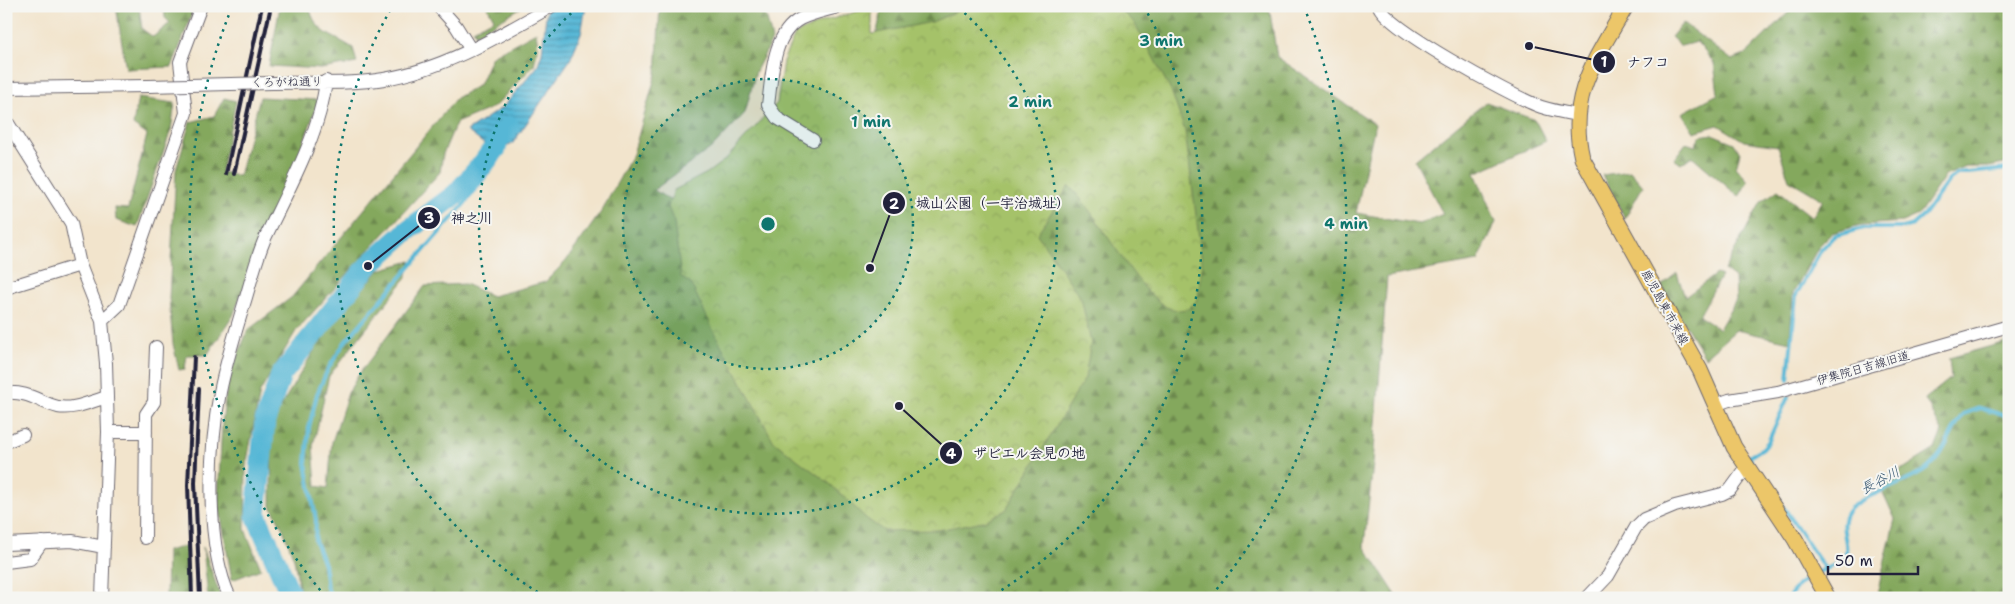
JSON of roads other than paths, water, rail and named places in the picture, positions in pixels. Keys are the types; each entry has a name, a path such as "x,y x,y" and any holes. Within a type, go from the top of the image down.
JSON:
{"main road":[{"name":"鹿児島東市来線","path":"1626,6 1587,76 1576,115 1579,146 1587,170 1700,370 1734,448 1816,574 1828,598"}],"street":[{"path":"102,321 119,305 186,113 180,62 201,6"},
{"path":"438,6 456,26 471,50"},
{"name":"くろがね通り","path":"6,88 326,82 383,79 419,71 471,50 552,6"},
{"path":"813,140 777,118 768,104 772,72 779,42 787,30 799,19 841,6"},
{"path":"1379,6 1393,23 1496,86 1537,106 1576,115"},
{"path":"230,598 225,587 216,546 212,510 212,480 220,394 227,361 256,263 305,151 326,82"},
{"path":"6,120 70,223 80,265 102,321 108,432 102,598"},
{"path":"6,288 80,265"},
{"name":"伊集院日吉線旧道","path":"1715,405 1729,400 1778,392 2009,326"},
{"path":"145,538 146,414 154,402 156,347"},
{"path":"6,393 28,394 57,406 69,408 107,397"},
{"path":"108,432 146,432"},
{"path":"6,442 23,435"},
{"path":"1587,598 1608,576 1636,527 1644,519 1675,506 1722,494 1730,490 1746,468"},
{"path":"6,544 72,541 104,547"},
{"path":"6,562 30,559 42,542"}],"water":[{"path":"547,6 586,6 581,34 570,60 513,143 496,153 467,131 503,107 537,67 542,53"}],"waterway":[{"path":"292,598 256,515 265,421 281,375 368,266 407,231 456,194 483,163 509,126"},
{"path":"332,598 327,588 324,564 315,541 316,520 306,463 309,427 317,394 328,369 345,342 465,203 504,152 505,146"},
{"path":"1788,379 1796,295 1821,250 1834,236 1863,228 1902,228 1913,225 1924,215 1949,180 1957,174 2009,169"},
{"path":"1751,460 1749,457 1763,448 1768,442 1788,397"},
{"name":"長谷川","path":"1817,573 1843,559 1846,553 1844,521 1851,508 1867,497 1910,479 1928,468 1944,449 1963,414 1980,408 2009,417"},
{"path":"1768,484 1825,569"},
{"name":"長谷川","path":"1788,598 1800,583 1811,577"}],"railway":[{"path":"226,174 262,6"},
{"path":"234,174 271,6"},
{"path":"192,598 188,485 194,357"},
{"path":"199,389 195,483 200,598"}],"place":[{"name":"ナフコ","path":"1529,46"},
{"name":"神之川","path":"368,266"},
{"name":"城山公園（一宇治城址）","path":"870,268"},
{"name":"ザビエル会見の地","path":"899,406"}]}
